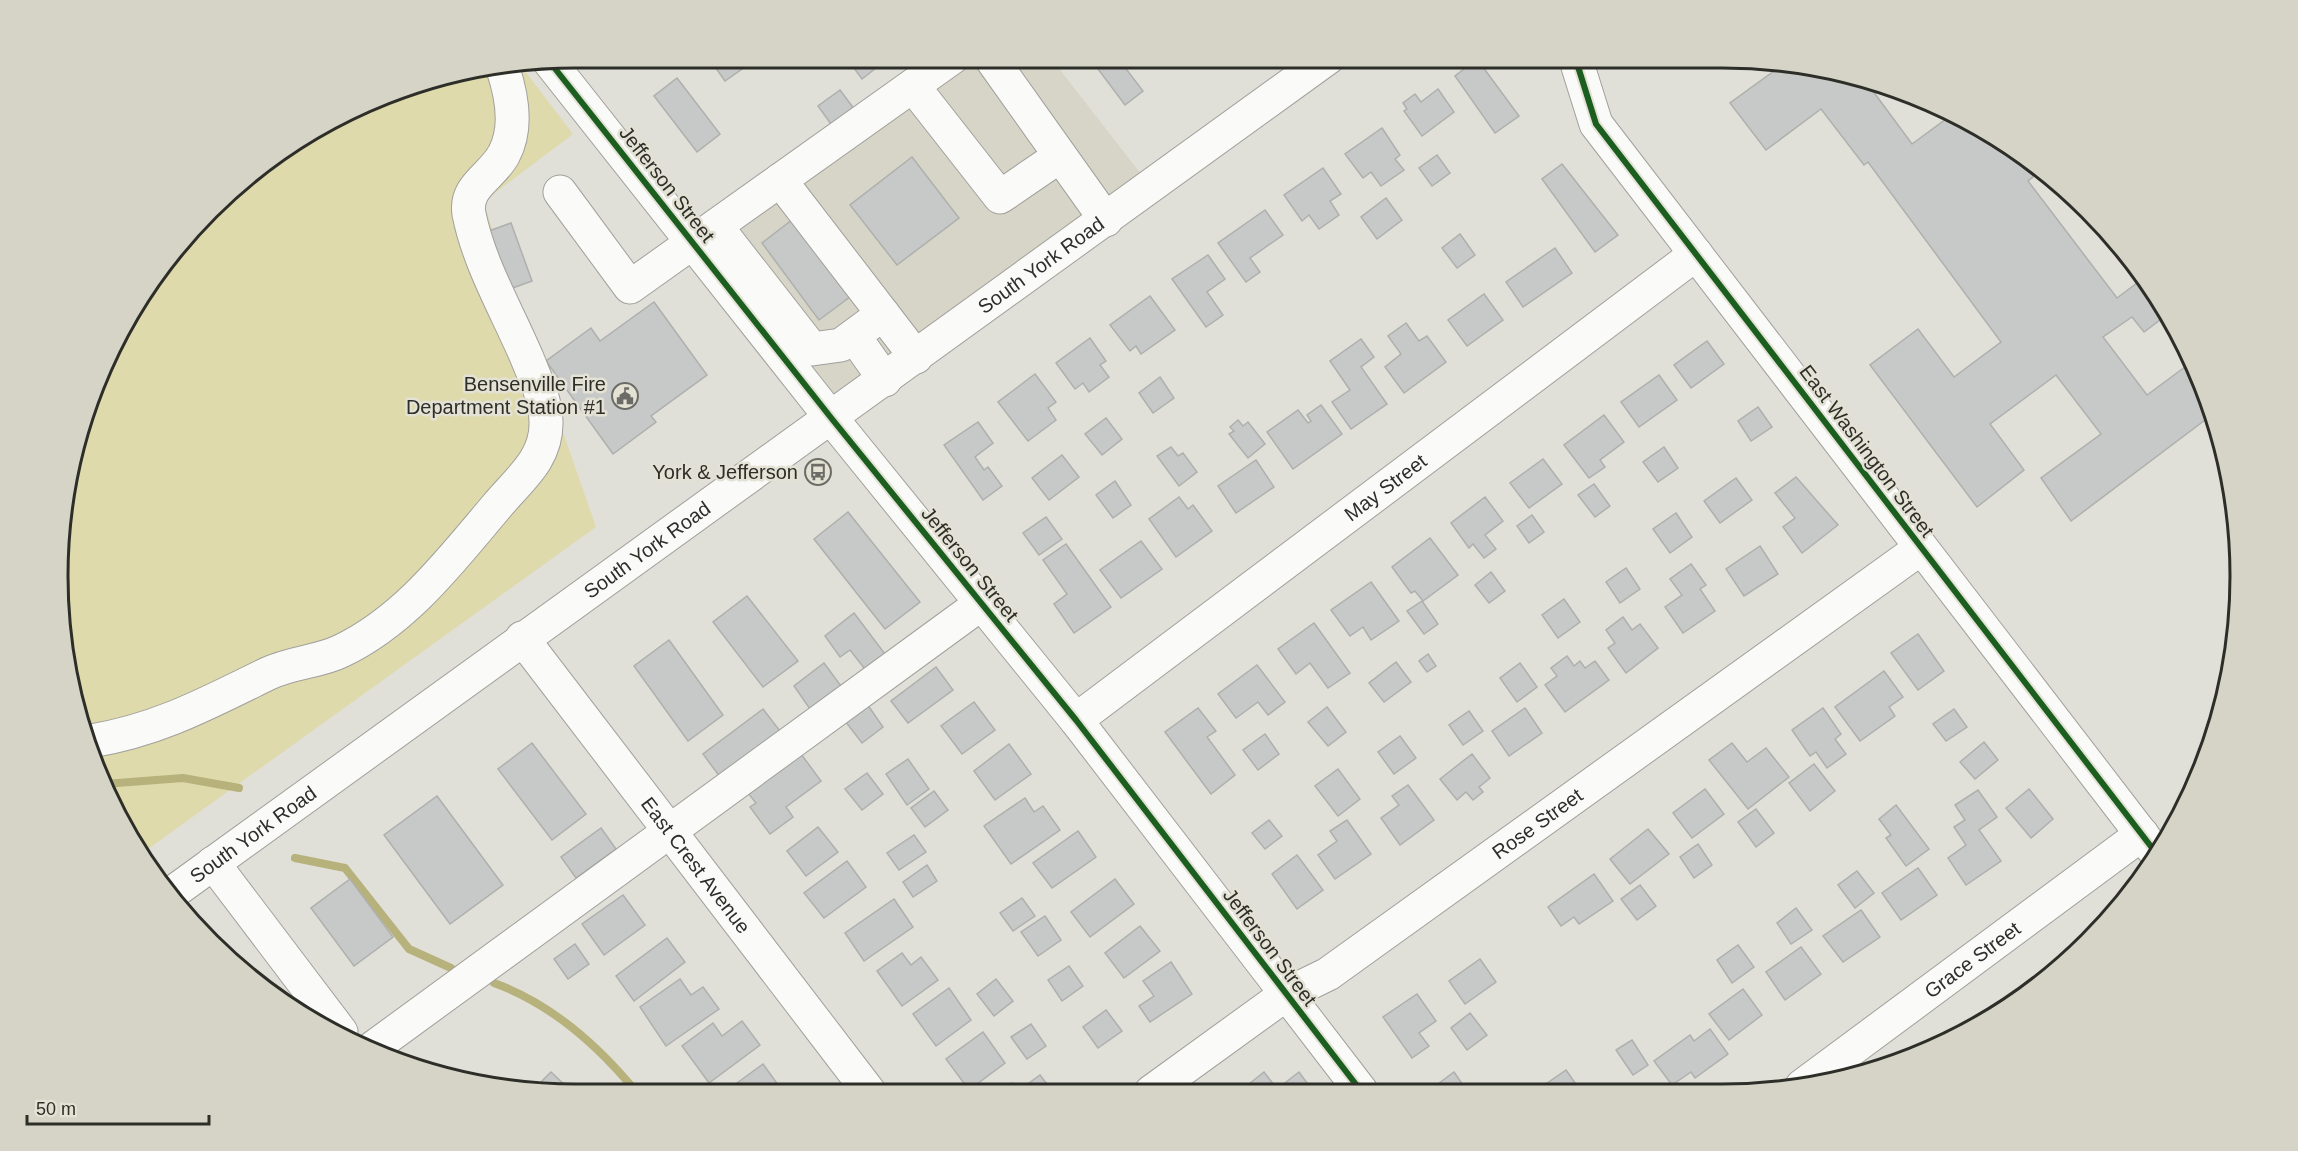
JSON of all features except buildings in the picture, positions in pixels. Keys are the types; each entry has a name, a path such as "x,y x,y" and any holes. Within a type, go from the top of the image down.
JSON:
{"street":[{"name":"Jefferson Street","path":"565,68 704,235 801,357 831,419 1077,720 1356,1084"},
{"path":"560,192 630,287 938,68"},
{"path":"998,68 1106,220"},
{"name":"South York Road","path":"176,890 1314,68"},
{"name":"East Washington Street","path":"1578,68 1596,123 2149,844"},
{"path":"95,740 122,735 191,712 280,668 335,654 361,639 404,608 434,580 540,455 546,423 540,393 482,255 468,206 470,194 498,164 510,139 512,113 504,73"},
{"path":"913,86 1000,197 1060,156"},
{"path":"780,180 916,357"},
{"name":"May Street","path":"1077,720 1696,254"},
{"path":"801,357 841,345 883,314"},
{"path":"854,336 885,380"},
{"name":"Rose Street","path":"1162,1084 1285,994 1328,974 1921,548"},
{"path":"378,1044 981,603"},
{"name":"East Crest Avenue","path":"522,638 863,1084"},
{"name":"Grace Street","path":"1818,1075 2149,844"},
{"path":"213,863 333,1021"}],"shaded area":[{"path":"947,68 1059,68 1148,183 834,409 702,242"},
{"path":"525,71 573,134 483,202 596,527 148,849 106,770 94,739 77,675 69,609 68,576 69,542 77,476 94,412 106,381 153,293 172,266 216,216 266,172 321,136 381,106 412,94 476,77"}],"waterway":[{"path":"112,783 183,778 239,788"},
{"path":"295,858 345,868 409,949 451,968"},
{"path":"494,983 535,1002 573,1028 591,1043 630,1084"}],"cycle path":[{"path":"1578,68 1596,124 2152,847"},
{"path":"555,69 832,419 1076,720 1356,1084"}],"place":[{"name":"Bensenville Fire Department Station #1","path":"625,396"},
{"name":"York & Jefferson","path":"818,472"}]}
